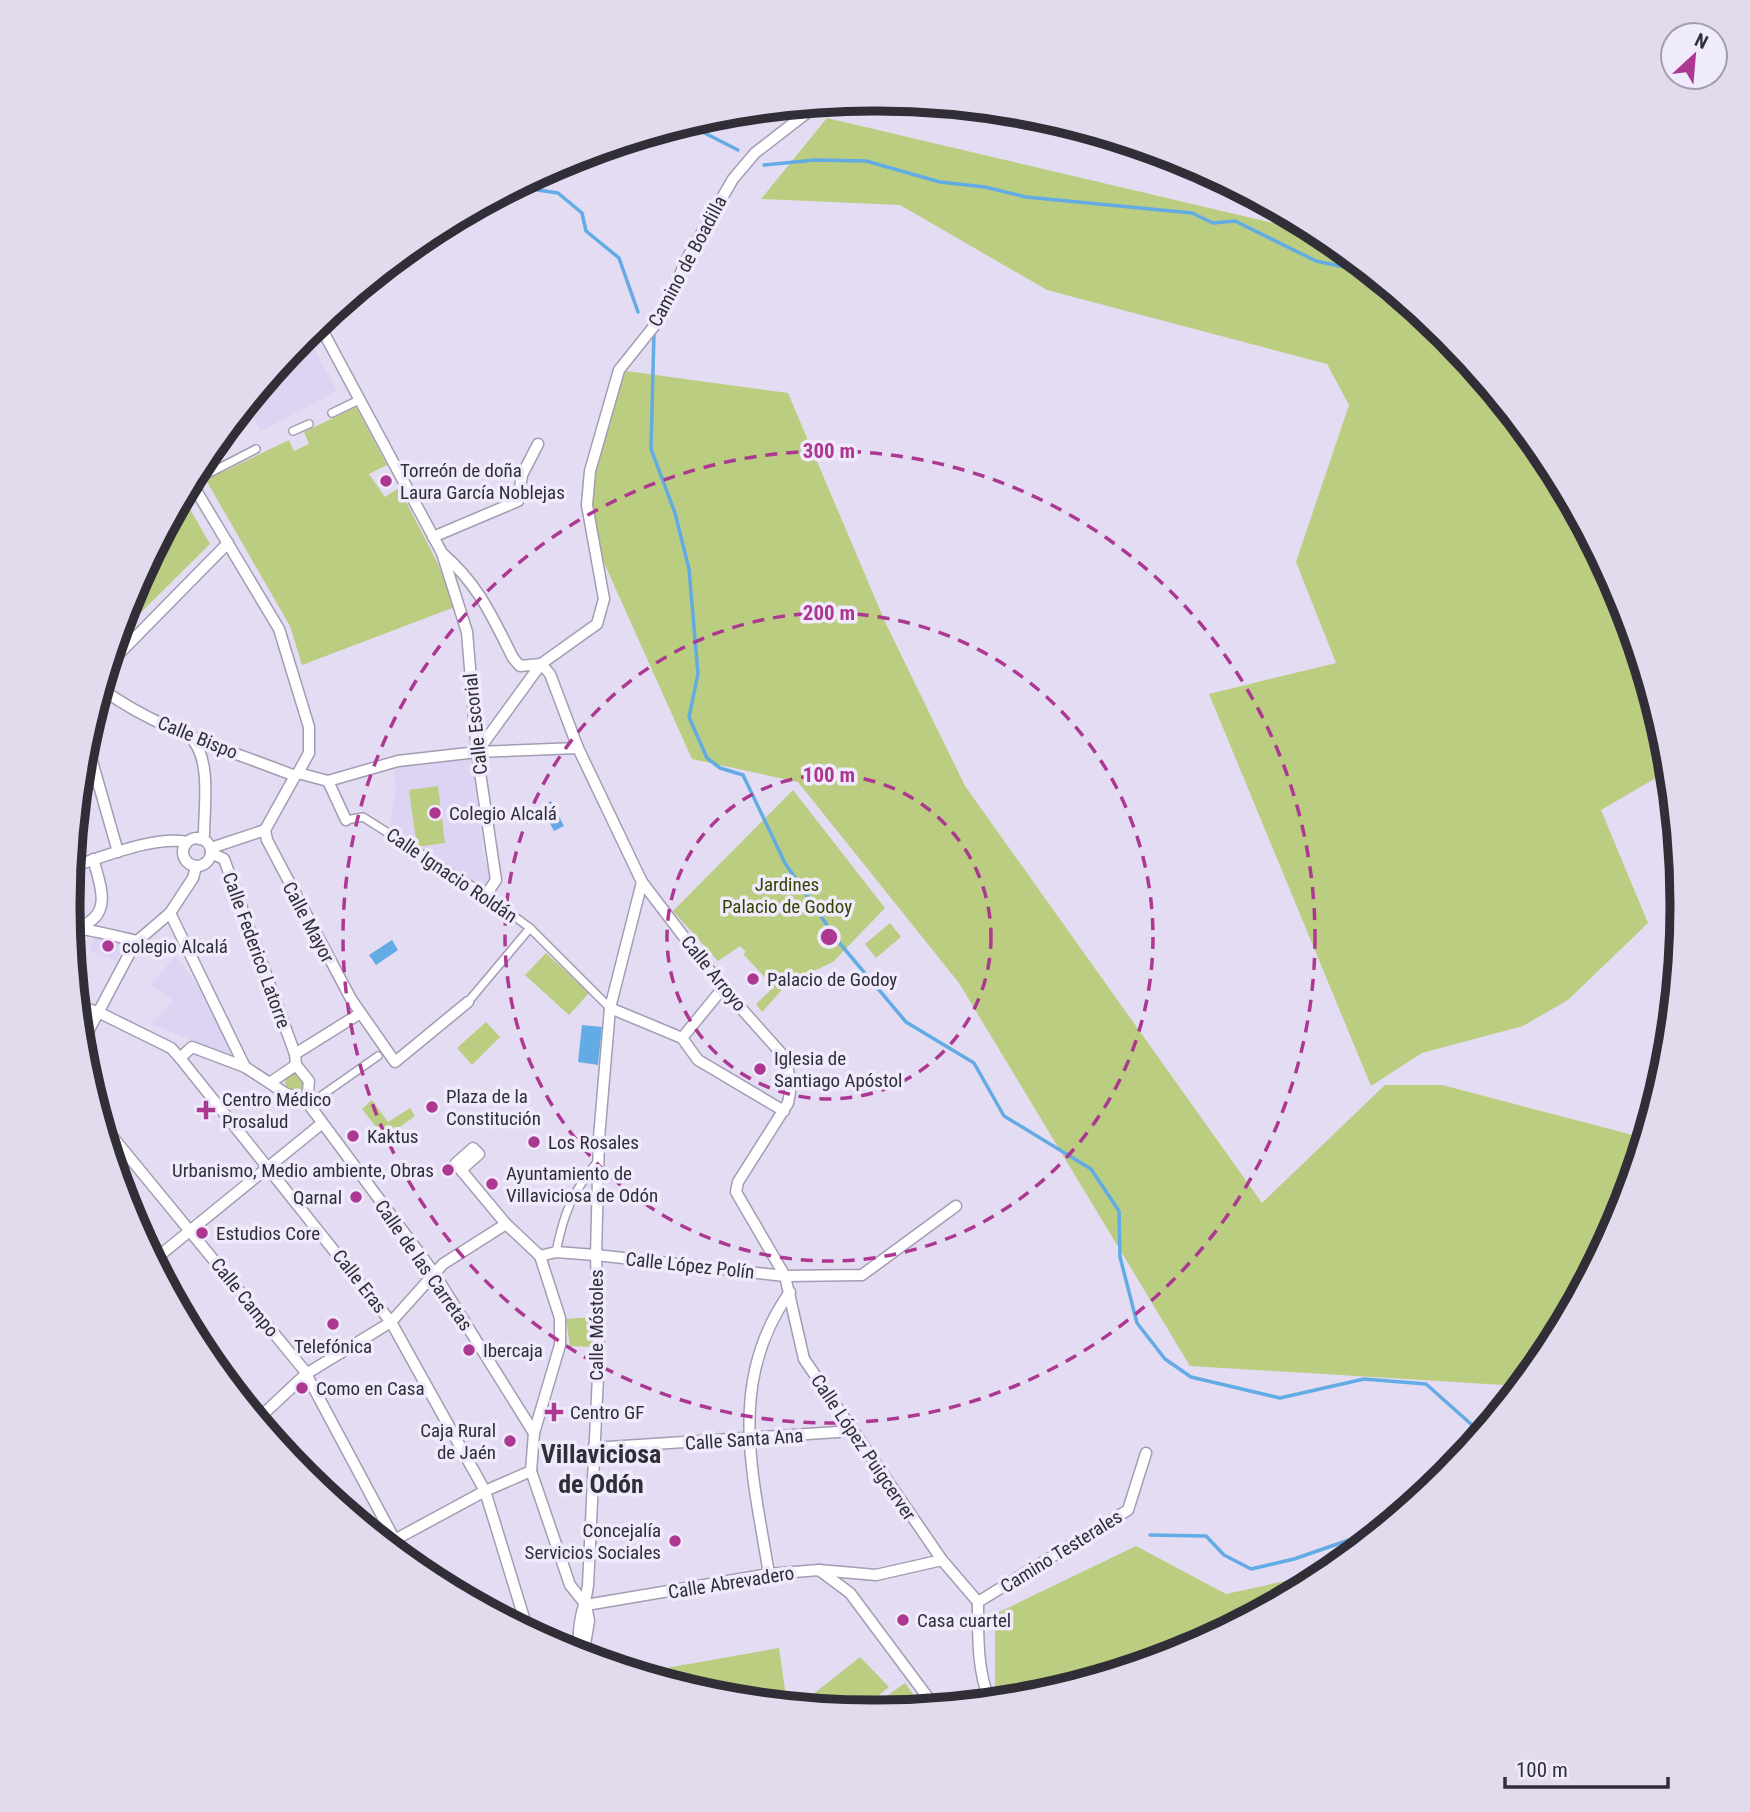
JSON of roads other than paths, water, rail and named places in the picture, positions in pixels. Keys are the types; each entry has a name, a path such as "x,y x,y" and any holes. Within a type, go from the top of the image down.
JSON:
{"street":[{"name":"Camino de Boadilla","path":"541,664 597,624 602,613 604,599 587,505 590,471 619,370 659,320 690,255 733,179 755,153 804,115"},
{"path":"324,334 442,553 469,577 520,666 525,688"},
{"path":"332,413 359,400"},
{"path":"293,431 309,424"},
{"path":"433,537 518,501 522,475 538,444"},
{"path":"209,473 256,449"},
{"path":"196,867 204,865 211,851 265,830 309,753 309,727 279,629 197,492"},
{"path":"124,649 228,543"},
{"name":"Calle Escorial","path":"442,553 467,632 477,752 496,880 486,895"},
{"path":"520,666 541,664"},
{"path":"477,752 541,664"},
{"name":"Calle Arroyo","path":"541,664 550,674 578,748 642,882 723,988 781,1053 788,1065 791,1093 784,1111 738,1182 736,1192 785,1276"},
{"name":"Calle Bispo","path":"110,694 141,714 190,737 211,742 296,774 328,781"},
{"path":"82,863 118,852 177,840 187,842 204,835 202,763 199,746 190,737"},
{"path":"346,820 328,781 398,761 477,752 578,748"},
{"path":"93,766 118,852"},
{"name":"Calle Ignacio Roldán","path":"346,820 363,817 486,895 530,928 610,1008"},
{"name":"Calle Mayor","path":"265,830 297,901 359,1014 395,1062 468,1002"},
{"path":"199,839 211,851"},
{"path":"187,842 184,857 196,867"},
{"name":"Calle Federico Latorre","path":"211,851 224,859 295,1060 309,1081 307,1104"},
{"path":"81,926 91,923 100,913 104,899 93,859"},
{"path":"90,1027 138,941 170,913 193,878 196,867"},
{"name":"Calle Móstoles","path":"586,1605 599,1355 596,1255 598,1161 610,1008 642,882"},
{"path":"170,913 245,1067"},
{"path":"468,1002 530,928"},
{"path":"81,930 138,941"},
{"path":"682,1038 723,988"},
{"path":"610,1008 682,1038 698,1060 784,1111"},
{"name":"Calle Eras","path":"87,1009 171,1048 271,1167 391,1322 485,1491 524,1619"},
{"path":"273,1083 295,1060 359,1014"},
{"path":"180,1058 192,1047 245,1067 307,1104 378,1056"},
{"name":"Calle de las Carretas","path":"307,1104 320,1125 433,1273 534,1433"},
{"path":"161,1254 320,1125"},
{"name":"Calle Campo","path":"117,1143 306,1374 385,1531"},
{"path":"556,1252 564,1213 578,1185 598,1161"},
{"path":"461,1170 506,1224 540,1256 560,1318 560,1345 534,1433 531,1471 570,1585 586,1605 589,1620 585,1645"},
{"name":"Calle López Polín","path":"540,1256 556,1252 596,1255 785,1276 862,1275 956,1206"},
{"path":"264,1413 306,1374 391,1322 433,1273 506,1224"},
{"name":"Calle López Puigcerver","path":"785,1276 804,1359 942,1560 978,1602"},
{"path":"768,1574 748,1439 748,1415 756,1366 777,1310 790,1292"},
{"name":"Calle Santa Ana","path":"593,1448 853,1431"},
{"name":"Camino Testerales","path":"978,1602 1128,1510 1146,1452"},
{"path":"396,1540 485,1491 531,1471"},
{"name":"Calle Abrevadero","path":"586,1605 768,1574 819,1570 876,1574 942,1560"},
{"path":"819,1570 850,1593 929,1699"},
{"path":"978,1602 978,1640 986,1693"},
{"path":"575,1641 579,1637 578,1617 586,1605"}],"water":[{"path":"551,801 564,826 554,831 541,807"},
{"path":"392,940 398,950 376,965 369,955"},
{"path":"582,1025 602,1027 598,1065 578,1062"}],"waterway":[{"path":"701,131 738,150"},
{"path":"764,165 815,160 866,161 940,182 985,187 1026,197 1192,213 1213,223 1235,221 1316,261 1347,268"},
{"path":"532,189 558,193 582,213 586,231 619,258 638,312"},
{"path":"654,332 651,449 675,513 689,569 698,674 689,717 707,758 720,768 743,775 785,863 837,940 906,1022 974,1063 1004,1116 1091,1169 1119,1211 1120,1257 1137,1323 1165,1359 1191,1377 1280,1398 1364,1379 1426,1384 1474,1427"},
{"path":"1150,1535 1206,1536 1224,1555 1251,1569 1294,1559 1355,1539"}],"place":[{"name":"Torreón de doña Laura García Noblejas","path":"386,481"},
{"name":"Colegio Alcalá","path":"435,813"},
{"name":"colegio Alcalá","path":"108,946"},
{"name":"Palacio de Godoy","path":"753,979"},
{"name":"Iglesia de Santiago Apóstol","path":"760,1069"},
{"name":"Plaza de la Constitución","path":"432,1107"},
{"name":"Centro Médico Prosalud","path":"206,1110"},
{"name":"Kaktus","path":"353,1136"},
{"name":"Los Rosales","path":"534,1142"},
{"name":"Urbanismo, Medio ambiente, Obras","path":"448,1170"},
{"name":"Ayuntamiento de Villaviciosa de Odón","path":"492,1184"},
{"name":"Qarnal","path":"356,1197"},
{"name":"Estudios Core","path":"202,1233"},
{"name":"Telefónica","path":"333,1324"},
{"name":"Ibercaja","path":"469,1350"},
{"name":"Como en Casa","path":"302,1388"},
{"name":"Centro GF","path":"554,1412"},
{"name":"Caja Rural de Jaén","path":"510,1441"},
{"name":"Concejalía Servicios Sociales","path":"675,1541"},
{"name":"Casa cuartel","path":"903,1620"}],"district":[{"name":"Villaviciosa de Odón","path":"601,1469"}],"park label":[{"name":"Jardines Palacio de Godoy","path":"787,895"}]}
